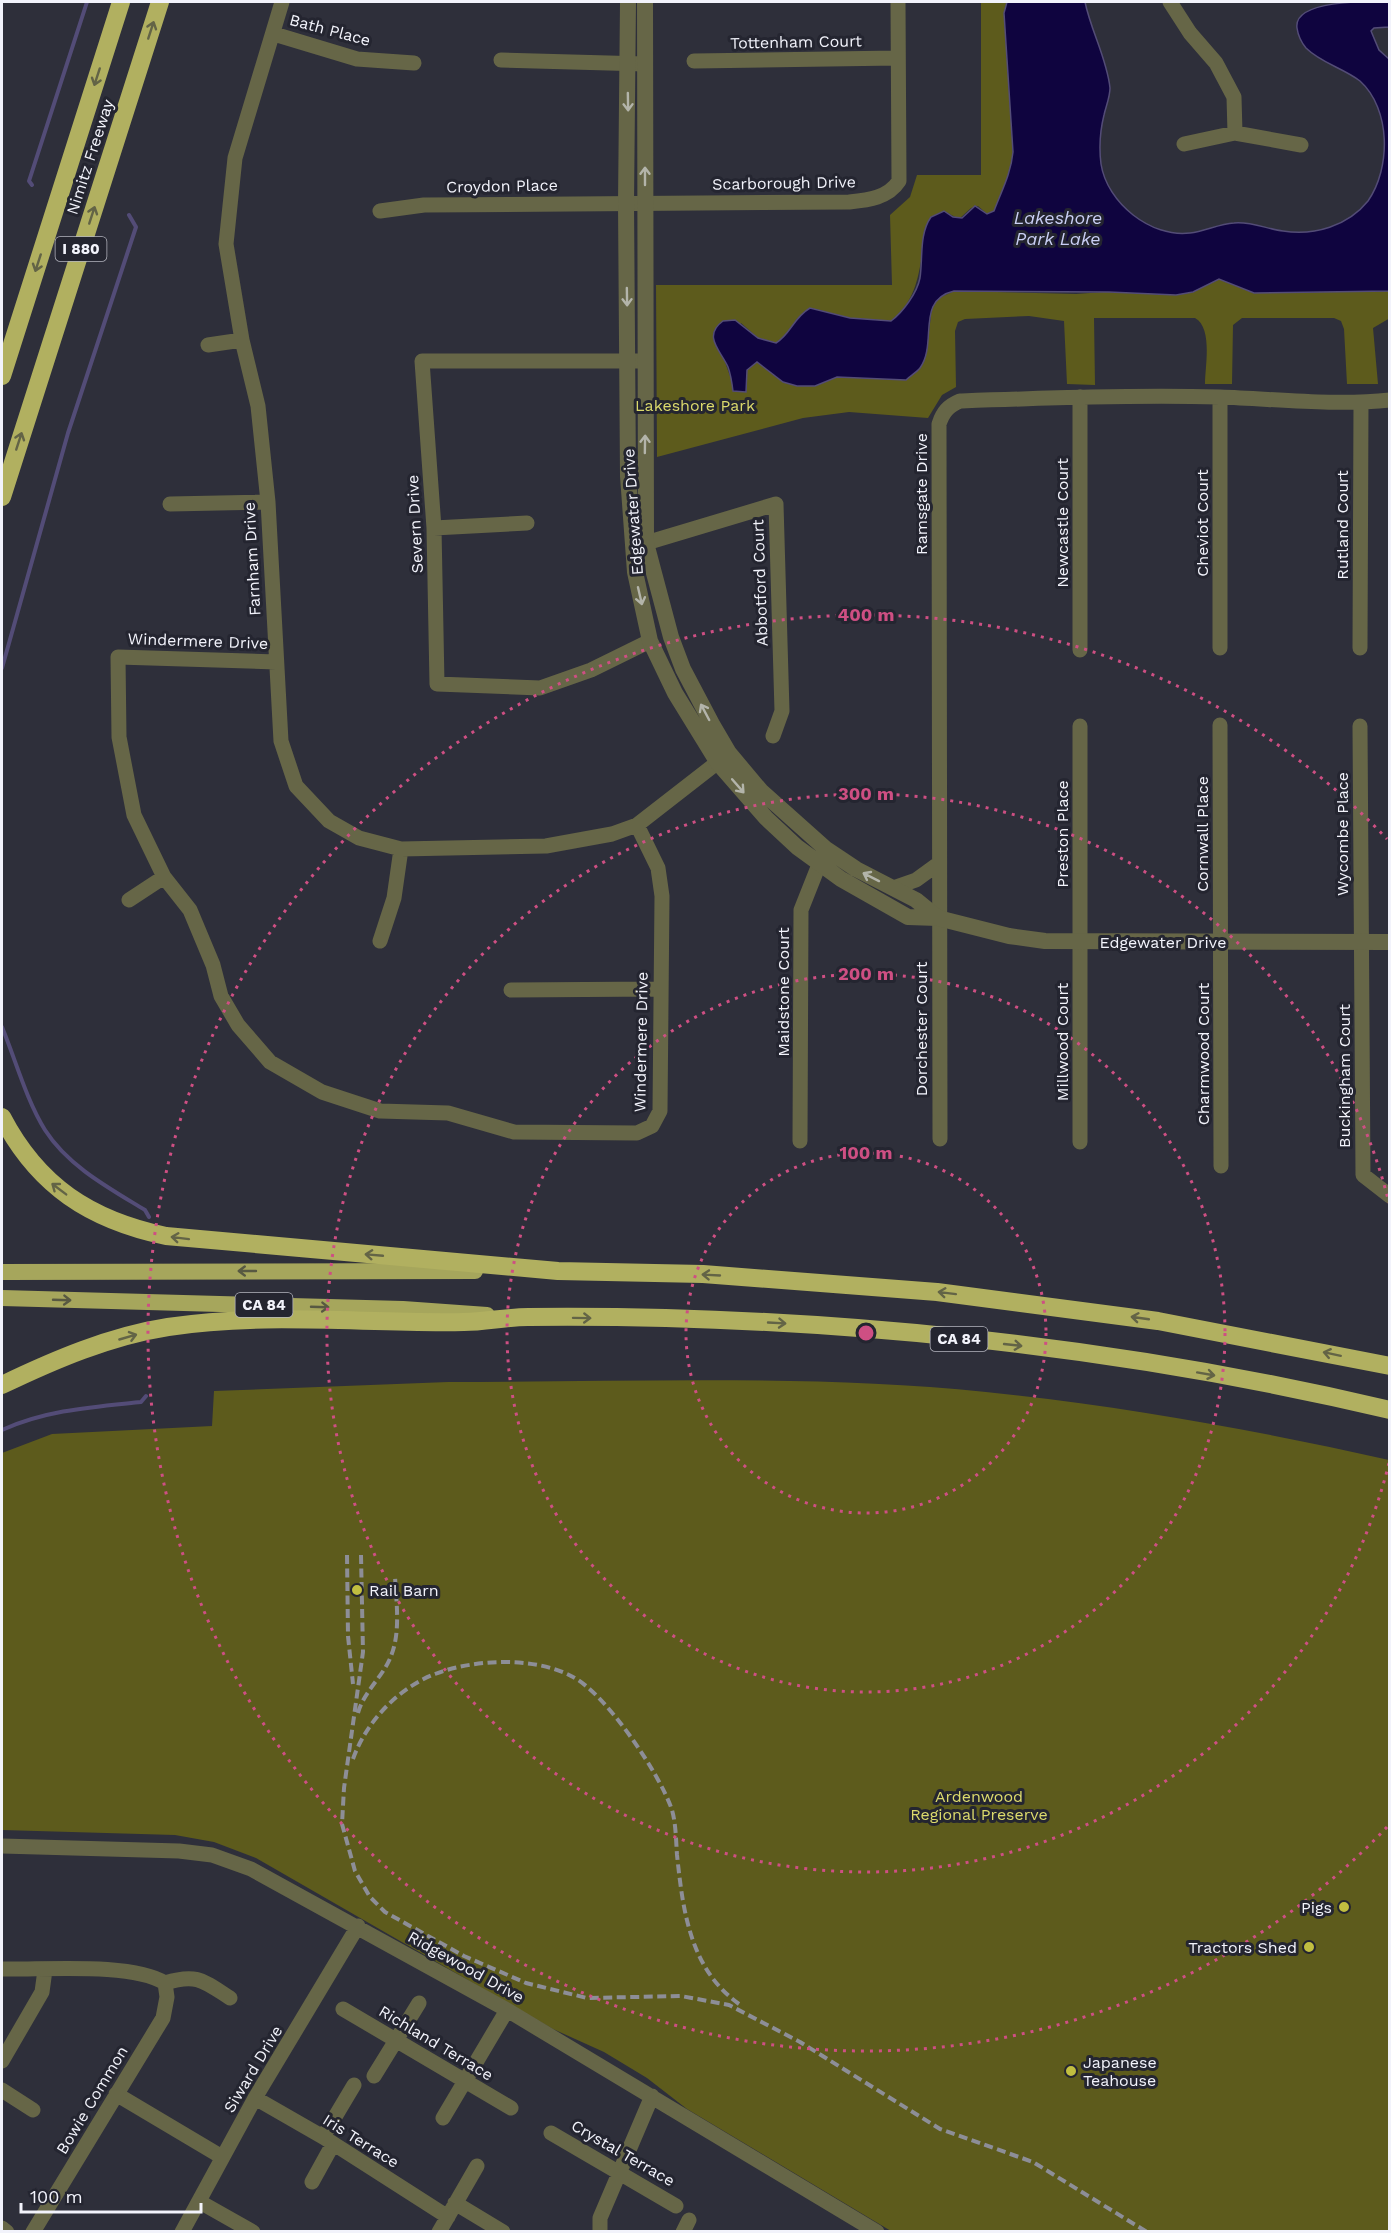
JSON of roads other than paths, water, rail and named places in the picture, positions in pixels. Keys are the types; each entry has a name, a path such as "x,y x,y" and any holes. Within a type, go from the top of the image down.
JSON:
{"highway":[{"name":"Nimitz Freeway","path":"2,376 121,2"},
{"name":"Nimitz Freeway","path":"2,497 160,2"},
{"path":"2,1117 29,1161 52,1185 80,1205 109,1220 137,1230 195,1239 558,1270"},
{"path":"2,1272 558,1270 703,1274 937,1292 1158,1321 1389,1365"},
{"name":"CA 84","path":"3,1298 404,1309 524,1317 702,1319 929,1336 1150,1364 1389,1410"},
{"path":"4,1384 66,1356 135,1334 177,1326 245,1321 467,1322 524,1317"}],"street":[{"name":"Farnham Drive","path":"282,2 235,158 226,244 242,340 258,406 268,502 281,741 296,786 329,821 359,838 401,849 546,846 612,834 637,825 724,758"},
{"name":"Edgewater Drive","path":"628,2 626,203 636,361"},
{"name":"Edgewater Drive","path":"645,2 645,203 628,476 640,545 683,669 724,758"},
{"name":"Scarborough Drive","path":"626,203 849,202 873,199 893,190 899,181 898,2"},
{"path":"1170,2 1190,33 1216,63 1234,97 1235,133"},
{"name":"Bath Place","path":"273,34 357,59 414,63"},
{"name":"Tottenham Court","path":"694,62 897,58"},
{"path":"501,60 645,64"},
{"path":"1184,144 1235,133 1300,145"},
{"name":"Croydon Place","path":"380,211 424,205 626,203"},
{"path":"208,345 242,340"},
{"name":"Severn Drive","path":"636,361 422,361 435,528 437,684 540,688 591,670 651,641"},
{"name":"Ramsgate Drive","path":"938,918 939,424 947,408 960,401 1080,397 1220,397 1361,403 1389,400"},
{"name":"Newcastle Court","path":"1080,397 1080,650"},
{"name":"Cheviot Court","path":"1220,397 1220,648"},
{"name":"Rutland Court","path":"1360,648 1361,403"},
{"path":"170,504 268,502"},
{"name":"Abbotford Court","path":"640,545 776,504 782,711 773,736"},
{"path":"435,528 527,523"},
{"name":"Edgewater Drive","path":"640,545 635,572 651,641 690,720 724,758 766,819 797,847 856,869 916,900 938,918"},
{"name":"Windermere Drive","path":"276,662 118,657 119,737 134,815 164,877 190,910 213,965 226,1006 238,1025 270,1062 322,1092 380,1111 448,1113 514,1132 637,1132 645,1130 657,1120 660,1112 659,989 662,896 658,868 637,825"},
{"name":"Cornwall Place","path":"1220,725 1221,942"},
{"name":"Preston Place","path":"1080,726 1081,942"},
{"name":"Wycombe Place","path":"1360,726 1361,942"},
{"path":"380,941 394,898 401,849"},
{"name":"Edgewater Drive","path":"822,855 841,879 908,917 938,918 1009,936 1081,942 1389,942"},
{"name":"Maidstone Court","path":"800,1141 801,910 822,855"},
{"path":"893,888 916,880 938,864"},
{"path":"129,900 164,877"},
{"name":"Dorchester Court","path":"938,918 940,1139"},
{"name":"Millwood Court","path":"1080,1142 1081,942"},
{"name":"Charmwood Court","path":"1221,942 1221,1166"},
{"name":"Buckingham Court","path":"1361,942 1363,1175 1389,1196"},
{"path":"511,990 659,989"},
{"name":"Ridgewood Drive","path":"2,1846 179,1851 212,1855 251,1869 507,2010 878,2232"},
{"name":"Siward Drive","path":"182,2232 255,2098 358,1926"},
{"path":"2,1969 122,1971 152,1974 165,1983 184,1977 198,1978 230,1998"},
{"path":"2,2061 42,1992 45,1970"},
{"name":"Bowie Common","path":"33,2232 163,2018 167,1997 165,1983"},
{"path":"374,2076 418,2003"},
{"name":"Richland Terrace","path":"343,2009 511,2108"},
{"path":"443,2118 507,2010"},
{"path":"312,2182 354,2085"},
{"path":"2,2090 33,2110"},
{"path":"116,2094 222,2157"},
{"path":"600,2232 600,2218 652,2096"},
{"name":"Iris Terrace","path":"255,2098 451,2210 502,2232"},
{"name":"Crystal Terrace","path":"551,2133 676,2206"},
{"path":"439,2232 477,2166"},
{"path":"200,2202 253,2232"},
{"path":"2,2228 7,2232"}],"water":[{"name":"Lakeshore Park Lake","path":"1007,2 1085,2 1106,66 1110,88 1100,140 1101,164 1105,178 1112,192 1122,204 1146,224 1160,230 1190,233 1240,223 1277,230 1307,232 1340,223 1360,210 1368,201 1376,188 1384,156 1384,139 1378,107 1360,81 1318,58 1306,48 1297,28 1299,19 1306,12 1318,7 1349,2 1389,2 1389,27 1374,28 1371,31 1379,50 1389,59 1389,291 1254,293 1219,279 1193,292 1176,295 954,291 942,296 935,303 929,324 925,358 920,368 906,380 837,377 815,386 797,386 783,382 757,362 747,370 746,392 733,391 728,367 714,338 714,332 723,321 735,320 758,338 776,343 810,308 850,318 891,321 909,302 916,290 920,278 923,238 931,217 944,211 953,217 962,218 975,206 987,214 994,211 1008,175 1013,152 1004,13"}],"waterway":[{"path":"32,185 29,181 87,2"},
{"path":"2,668 68,433 136,227 129,215"},
{"path":"2,1027 32,1106 54,1143 77,1165 145,1210 149,1217"},
{"path":"2,1430 53,1414 141,1402 146,1396"}],"railway":[{"path":"347,1555 348,1636 353,1684"},
{"path":"361,1555 363,1652 344,1788 342,1824 355,1871 370,1897 385,1912 464,1956 526,1983 587,1998 681,1996 729,2005 800,2042 940,2129 1033,2162 1147,2232"},
{"path":"358,1713 365,1698 388,1664 394,1646 397,1616 395,1576"},
{"path":"353,1759 366,1732 385,1708 408,1688 435,1674 468,1665 504,1662 541,1666 573,1677 586,1686 616,1717 644,1757 666,1795 673,1815 682,1897 692,1937 709,1974 739,2004"}],"place":[{"name":"Rail Barn","path":"357,1590"},
{"name":"Pigs","path":"1344,1907"},
{"name":"Tractors Shed","path":"1309,1947"},
{"name":"Japanese Teahouse","path":"1071,2071"}],"park label":[{"name":"Lakeshore Park","path":"695,405"},
{"name":"Ardenwood Regional Preserve","path":"979,1805"}]}
